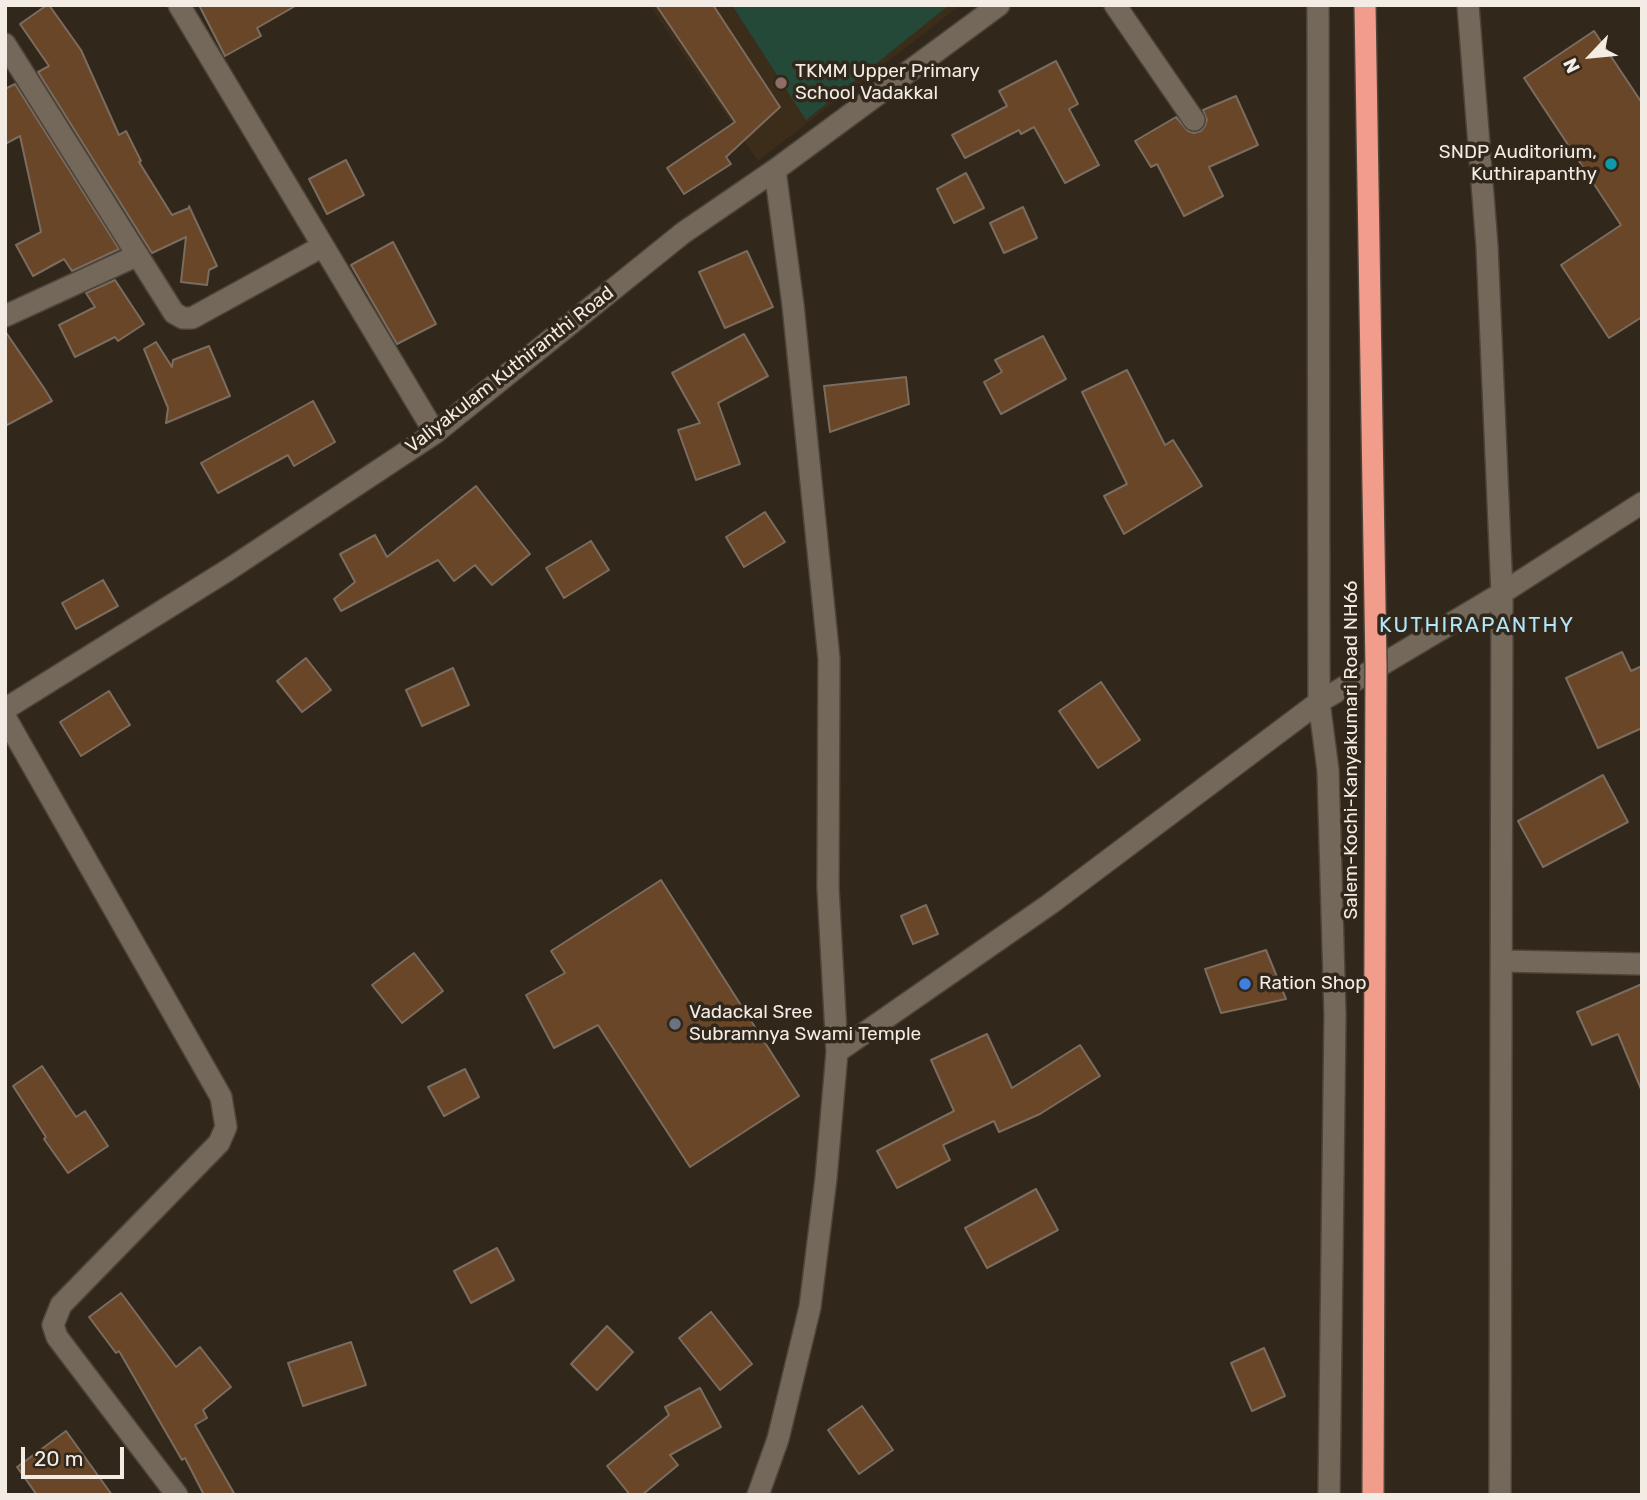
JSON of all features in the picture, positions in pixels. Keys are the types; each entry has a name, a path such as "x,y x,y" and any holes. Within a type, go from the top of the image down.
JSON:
{"highway":[{"name":"Salem-Kochi-Kanyakumari Road NH66","path":"1365,5 1376,666 1373,1495"}],"street":[{"path":"179,5 435,433"},
{"name":"Valiyakulam Kuthiranthi Road","path":"5,709 228,570 435,433 683,233 775,170 999,5"},
{"path":"1115,5 1194,120"},
{"path":"1318,5 1320,702 1328,770 1335,1015 1329,1495"},
{"path":"1468,5 1486,246 1502,593 1500,1495"},
{"path":"5,44 174,313 183,318 192,318 323,246"},
{"path":"758,1495 778,1439 810,1307 826,1178 837,1052 828,888 829,659 793,304 775,170"},
{"path":"5,316 138,254"},
{"path":"837,1052 1050,904 1320,702 1502,593 1642,503"},
{"path":"5,717 221,1097 226,1126 219,1143 61,1305 53,1325 57,1337 177,1495"},
{"path":"1502,961 1642,964"}],"shaded area":[{"name":"TKMM Upper Primary School Vadakkal","path":"649,5 961,5 758,161"}],"green space":[{"path":"732,5 949,5 806,120"}],"building":[{"path":"47,5 81,50 119,135 126,131 141,161 139,162 172,215 189,206 217,266 209,270 207,285 181,282 186,237 152,253 38,72 49,66 20,24"},
{"path":"199,5 297,5 257,28 261,36 225,56"},
{"path":"656,5 713,5 780,107 726,157 731,164 684,194 667,168 735,122"},
{"name":"SNDP Auditorium, Kuthirapanthy","path":"1594,31 1642,103 1642,317 1609,338 1561,265 1621,225 1524,78"},
{"path":"1056,61 1078,104 1069,109 1099,165 1065,183 1034,127 1021,134 1019,130 965,158 952,135 1007,106 999,91"},
{"path":"15,84 119,249 72,271 64,259 33,276 16,245 41,232 20,136 5,144 5,89"},
{"path":"1236,96 1258,145 1209,167 1223,196 1184,216 1157,164 1151,167 1135,141 1176,117 1188,131 1201,131 1207,120 1203,110"},
{"path":"346,160 364,195 327,214 309,179"},
{"path":"966,173 984,208 954,223 937,189"},
{"path":"1023,207 1037,238 1004,253 990,223"},
{"path":"393,242 436,324 397,344 351,265"},
{"path":"747,251 773,307 725,328 699,272"},
{"path":"115,280 144,324 118,341 115,337 75,357 59,325 95,307 86,293"},
{"path":"5,331 52,401 5,426"},
{"path":"744,334 768,376 718,403 740,464 696,480 678,430 700,423 672,373"},
{"path":"1043,336 1066,379 1001,414 984,382 1002,372 995,360"},
{"path":"156,342 172,367 173,360 209,346 230,396 166,423 168,408 144,349"},
{"path":"1127,370 1165,445 1173,440 1202,486 1124,534 1104,496 1127,484 1082,392"},
{"path":"906,377 909,404 830,432 824,386"},
{"path":"313,401 335,442 294,466 288,455 218,493 201,463"},
{"path":"476,486 530,554 492,585 475,565 454,581 438,560 341,611 334,599 355,582 340,554 375,535 387,557"},
{"path":"765,512 785,542 744,567 726,537"},
{"path":"591,541 609,570 564,598 546,568"},
{"path":"103,580 118,606 76,629 62,603"},
{"path":"1622,652 1631,671 1642,666 1642,728 1598,748 1566,678"},
{"path":"306,658 331,690 302,712 277,681"},
{"path":"453,668 469,705 422,726 406,690"},
{"path":"1101,682 1140,740 1098,768 1059,711"},
{"path":"109,691 130,725 81,756 60,722"},
{"path":"1603,775 1628,822 1543,867 1518,821"},
{"name":"Vadackal Sree Subramnya Swami Temple","path":"661,880 799,1096 690,1167 598,1025 554,1048 526,995 565,973 551,951"},
{"path":"926,905 938,934 913,944 901,916"},
{"name":"Ration Shop","path":"1266,950 1286,999 1221,1013 1205,969"},
{"path":"414,953 443,991 402,1023 372,985"},
{"path":"1642,984 1641,1089 1618,1034 1592,1045 1577,1012"},
{"path":"987,1034 1012,1088 1080,1045 1100,1076 1040,1114 999,1132 994,1121 943,1145 950,1160 897,1188 877,1151 954,1111 931,1060"},
{"path":"42,1066 76,1117 85,1111 108,1146 68,1173 44,1139 46,1137 13,1086"},
{"path":"465,1069 479,1097 444,1116 428,1087"},
{"path":"1036,1189 1058,1230 987,1268 965,1228"},
{"path":"497,1248 514,1280 471,1303 454,1271"},
{"path":"121,1293 176,1367 200,1347 231,1387 203,1410 207,1418 195,1425 235,1495 204,1495 185,1458 182,1460 119,1351 116,1353 89,1317"},
{"path":"711,1312 752,1364 720,1390 679,1338"},
{"path":"607,1326 633,1352 597,1390 571,1364"},
{"path":"351,1342 366,1385 303,1406 288,1363"},
{"path":"1264,1348 1285,1396 1252,1411 1231,1363"},
{"path":"700,1388 721,1427 670,1455 678,1465 642,1495 630,1495 607,1466 669,1415 665,1407"},
{"path":"862,1406 893,1450 859,1474 828,1430"},
{"path":"66,1431 112,1495 37,1495 17,1467"}],"place":[{"name":"TKMM Upper Primary School Vadakkal","path":"781,83"},
{"name":"SNDP Auditorium, Kuthirapanthy","path":"1611,164"},
{"name":"Ration Shop","path":"1245,984"},
{"name":"Vadackal Sree Subramnya Swami Temple","path":"675,1024"}],"district":[{"name":"KUTHIRAPANTHY","path":"1477,626"}]}
